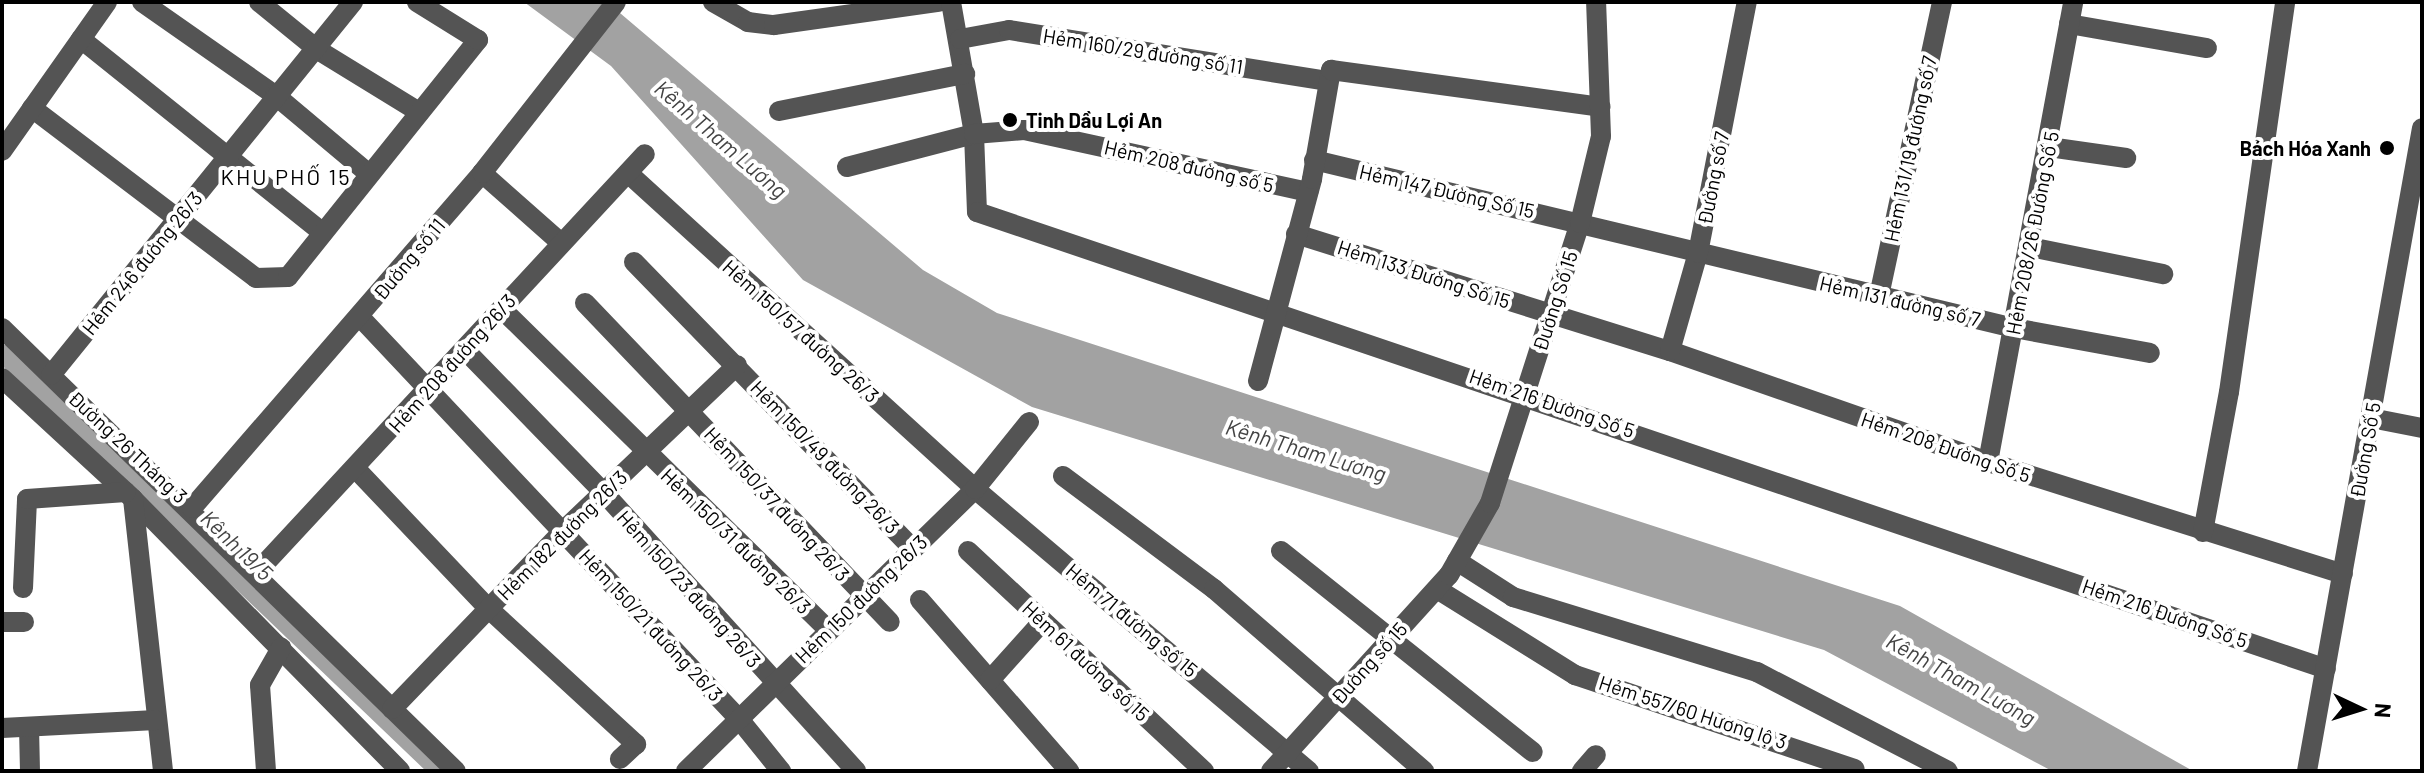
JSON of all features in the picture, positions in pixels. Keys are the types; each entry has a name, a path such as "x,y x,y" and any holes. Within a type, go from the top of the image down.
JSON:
{"street":[{"path":"2,151 107,2"},
{"path":"142,2 275,95 369,174"},
{"path":"259,2 318,50 419,112"},
{"name":"Hẻm 246 đường 26/3","path":"51,375 177,222 275,95 318,50 353,2"},
{"path":"32,108 177,222 256,278 288,277 478,40 417,2"},
{"name":"Đường số 11","path":"192,508 482,173 616,2"},
{"path":"713,2 748,22 774,25 938,2"},
{"name":"Hẻm 216 Đường Số 5","path":"951,2 960,39 974,134 977,212 1525,394 2326,669"},
{"path":"1596,2 1600,107"},
{"name":"Đường số 7","path":"1670,351 1698,253 1747,2"},
{"name":"Hẻm 131/19 đường số 7","path":"1879,296 1942,2"},
{"name":"Hẻm 208/26 Đường Số 5","path":"1988,462 2049,147 2073,2"},
{"path":"2203,532 2245,287 2285,2"},
{"path":"2069,24 2207,48"},
{"name":"Hẻm 160/29 đường số 11","path":"960,39 1009,30 1329,76 1600,107"},
{"path":"81,39 323,233"},
{"path":"779,111 965,74"},
{"path":"1258,381 1308,192 1329,76"},
{"name":"Đường Số 15","path":"1460,556 1490,503 1580,223 1601,136 1600,107"},
{"name":"Đường Số 5","path":"2307,771 2422,128"},
{"name":"Hẻm 208 đường số 5","path":"847,167 974,134 1024,130 1308,192"},
{"path":"2049,147 2126,158"},
{"name":"Hẻm 208 đường 26/3","path":"257,572 645,154"},
{"name":"Hẻm 147 Đường Số 15","path":"1314,160 1698,253"},
{"path":"482,173 561,243"},
{"name":"Hẻm 150/57 đường 26/3","path":"628,173 975,489"},
{"name":"Hẻm 133 Đường Số 15","path":"1296,234 1551,315"},
{"path":"2030,247 2163,274"},
{"name":"Hẻm 131 đường số 7","path":"1698,253 2014,328 2150,353"},
{"name":"Hẻm 150/49 đường 26/3","path":"634,262 913,549"},
{"name":"Hẻm 150/37 đường 26/3","path":"585,303 690,410 863,598 890,622"},
{"name":"Hẻm 208 Đường Số 5","path":"1551,315 1670,351 1988,462 2343,574"},
{"name":"Hẻm 150/21 đường 26/3","path":"360,317 564,530 739,719 781,771"},
{"name":"Hẻm 150/31 đường 26/3","path":"510,317 643,451 829,630"},
{"name":"Đường 26 Tháng 3","path":"2,328 154,476 192,508 456,771"},
{"name":"Hẻm 150/23 đường 26/3","path":"465,350 605,494 856,771"},
{"name":"Hẻm 182 đường 26/3","path":"392,709 564,530 605,494 643,451 737,365"},
{"name":"Đường 26 Tháng 3","path":"4,384 129,496 400,771"},
{"path":"2371,418 2422,428"},
{"name":"Hẻm 150 đường 26/3","path":"686,771 975,489 1029,422"},
{"path":"355,468 489,609 636,744 620,759"},
{"path":"23,588 27,499 129,496 154,476"},
{"path":"1063,476 1139,529 1340,695 1424,771"},
{"name":"Hẻm 71 đường số 15","path":"975,489 1290,751 1309,771"},
{"path":"129,496 163,771"},
{"name":"Hẻm 61 đường số 15","path":"968,551 1204,771"},
{"path":"1281,551 1389,641 1533,752"},
{"path":"1460,556 1513,597 1757,672 1948,771"},
{"name":"Đường số 15","path":"1271,771 1437,589 1460,556"},
{"name":"Hẻm 557/60 Hương lộ 3","path":"1437,589 1575,675 1856,765"},
{"path":"920,600 1069,771"},
{"path":"990,680 1043,621"},
{"path":"2,622 24,622"},
{"path":"266,771 260,685 281,648"},
{"path":"2,728 156,720"},
{"path":"29,727 30,771"},
{"path":"1582,771 1596,755"}],"water":[{"name":"Kênh Tham Lương","path":"524,2 607,2 923,270 997,313 1900,606 2193,771 2052,771 1824,650 1032,407 803,280 611,66"}],"waterway":[{"name":"Kênh 19/5","path":"2,353 439,771"}],"place":[{"name":"Tinh Dầu Lợi An","path":"1010,120"},
{"name":"Bách Hóa Xanh","path":"2387,148"}],"district":[{"name":"KHU PHỐ 15","path":"286,177"}]}
